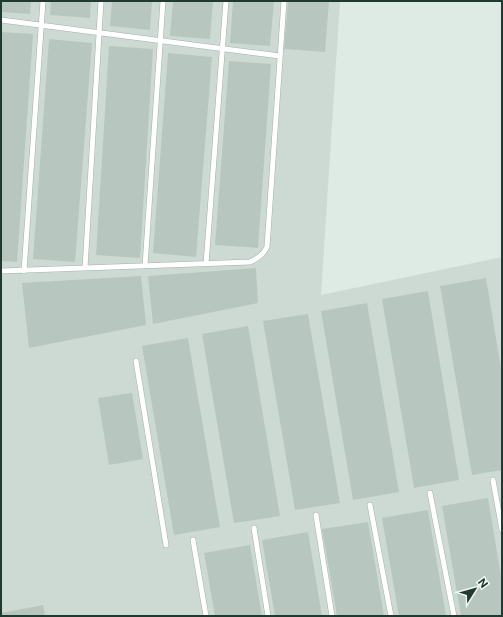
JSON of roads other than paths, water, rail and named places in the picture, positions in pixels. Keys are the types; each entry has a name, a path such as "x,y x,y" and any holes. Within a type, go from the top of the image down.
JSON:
{"lane":[{"path":"24,270 43,1"},
{"path":"85,268 101,1"},
{"path":"145,266 163,1"},
{"path":"206,264 226,1"},
{"path":"1,271 250,262 263,254 267,247 284,1"},
{"path":"1,20 280,56"},
{"path":"136,361 166,545"},
{"path":"493,480 502,530"},
{"path":"430,493 454,616"},
{"path":"370,505 391,616"},
{"path":"316,515 332,616"},
{"path":"254,528 268,616"},
{"path":"193,540 206,616"}]}
